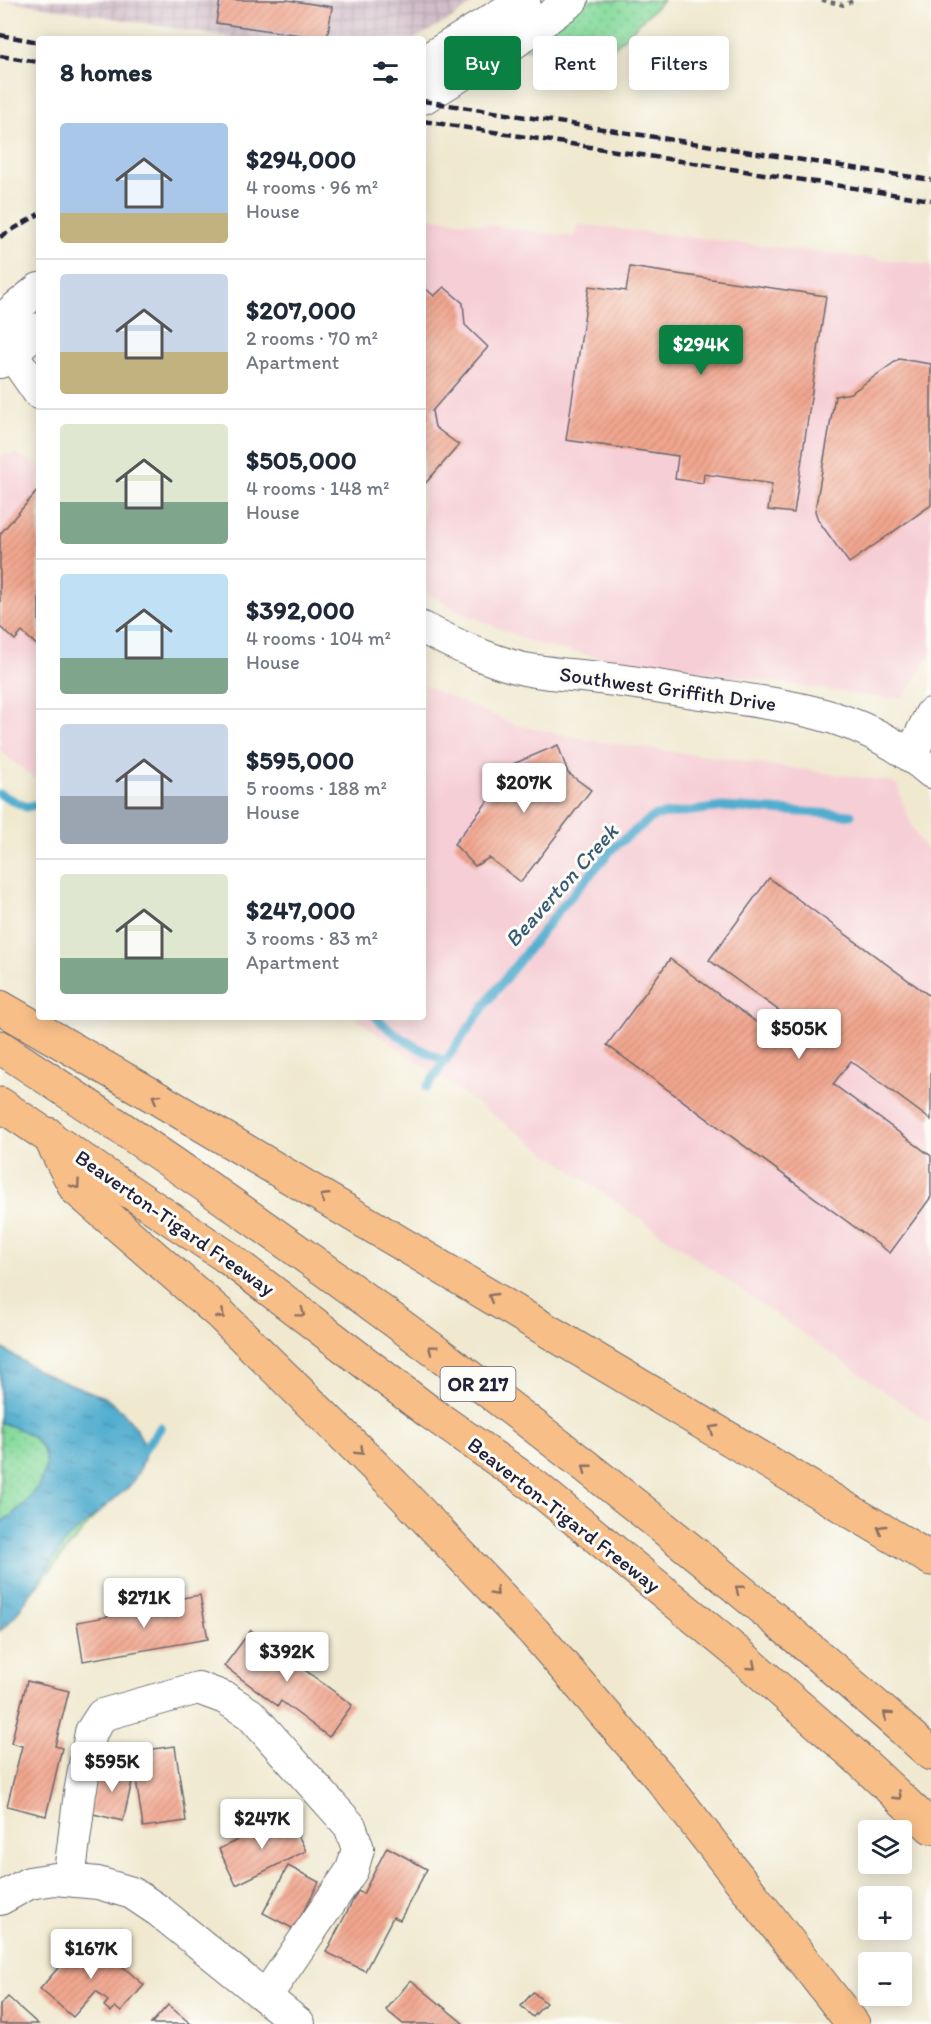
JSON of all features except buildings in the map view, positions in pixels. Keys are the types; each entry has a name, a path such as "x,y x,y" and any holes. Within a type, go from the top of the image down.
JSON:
{"highway":[{"path":"0,1007 931,1559"},
{"name":"OR 217","path":"0,1047 232,1203 516,1413 753,1600 931,1754"},
{"name":"Beaverton-Tigard Freeway","path":"0,1104 48,1134 227,1257 428,1410 536,1487 739,1654 851,1752 931,1827"},
{"path":"48,1134 76,1189 219,1313 394,1485 534,1632 662,1780 853,2024"}],"street":[{"path":"426,60 524,0"},
{"path":"426,96 512,44 572,0"},
{"path":"0,321 36,291"},
{"path":"36,331 4,350 36,389"},
{"name":"Southwest Griffith Drive","path":"426,630 452,643 522,669 773,704 828,716 879,735 921,764 931,714"},
{"path":"69,1880 80,1792 91,1732 102,1715 198,1688 225,1698 250,1714 350,1826 358,1849 352,1870 267,1996"},
{"path":"0,1899 29,1883 55,1879 98,1883 132,1893 159,1911 299,2024"}],"path":[{"path":"822,0 843,5 855,0"}],"shaded area":[{"path":"4,0 477,0 453,18 420,36 222,36"},
{"path":"426,216 574,237 577,224 931,265 931,654 903,697 890,699 592,656 536,644 460,612 426,593"},
{"path":"16,454 36,465 36,780 0,751 0,456"},
{"path":"426,686 516,725 588,740 893,782 899,787 913,829 931,857 931,1424 358,1020 426,1020"}],"green space":[{"path":"541,0 663,0 617,45 617,36 533,36 533,50 521,49 521,36 511,36"},
{"path":"0,1364 133,1470 0,1631"}],"water":[{"path":"0,1347 40,1372 106,1398 124,1413 136,1429 146,1452 131,1485 67,1539 15,1616 0,1631 0,1523 33,1494 45,1469 45,1456 39,1444 26,1433 0,1422"}],"waterway":[{"path":"0,794 26,807 36,805"},
{"name":"Beaverton Creek","path":"427,1087 490,998 560,909 614,847 654,816 723,807 851,815"},
{"path":"379,1020 408,1042 445,1061"},
{"name":"Beaverton Creek","path":"137,1458 161,1427"}],"railway":[{"path":"0,35 36,41"},
{"path":"0,56 36,62"},
{"path":"426,101 931,180"},
{"path":"426,121 931,200"},
{"path":"0,237 36,216"}]}
